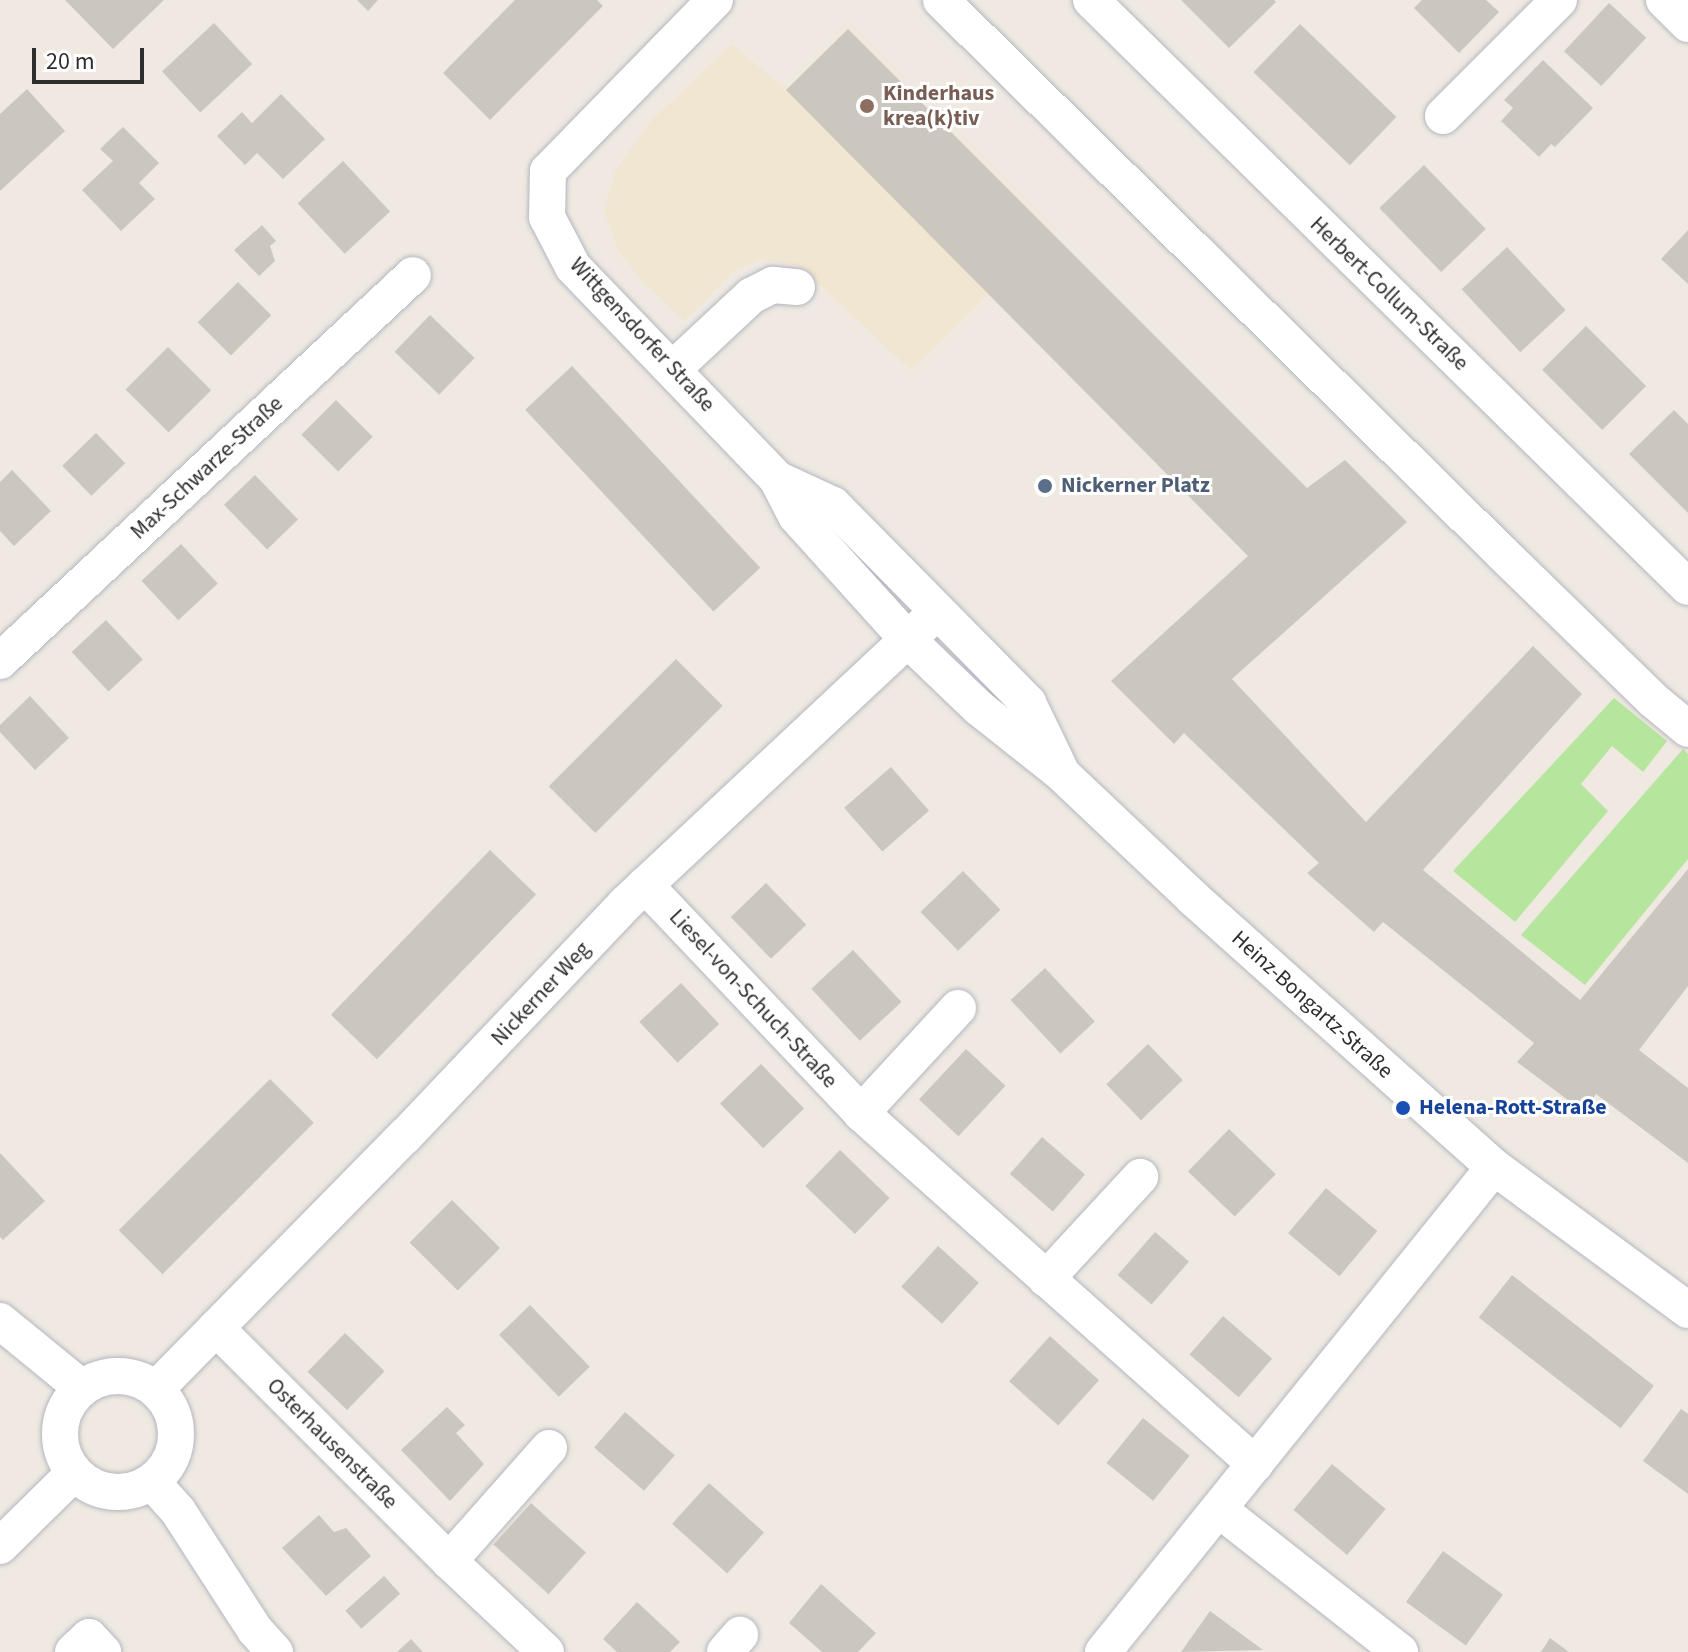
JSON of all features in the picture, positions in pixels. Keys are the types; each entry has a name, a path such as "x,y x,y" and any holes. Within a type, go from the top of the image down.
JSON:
{"street":[{"name":"Wittgensdorfer Straße","path":"715,0 548,171 547,217 573,267 777,479 796,516 907,639"},
{"path":"941,0 1599,647 1688,729"},
{"name":"Herbert-Collum-Straße","path":"1091,0 1688,587"},
{"path":"1443,116 1559,0"},
{"path":"1664,0 1688,24"},
{"name":"Max-Schwarze-Straße","path":"0,661 413,275"},
{"path":"673,369 751,296 773,285 797,287"},
{"name":"Wittgensdorfer Straße","path":"777,479 833,505 937,612"},
{"name":"Nickerner Weg","path":"156,1389 645,885 937,612"},
{"name":"Heinz-Bongartz-Straße","path":"937,612 1028,703 1061,773"},
{"name":"Heinz-Bongartz-Straße","path":"907,639 997,724 1061,773 1193,898 1494,1167 1688,1310"},
{"name":"Liesel-von-Schuch-Straße","path":"645,885 861,1113 1255,1464"},
{"path":"861,1113 958,1008"},
{"path":"1103,1652 1221,1511 1255,1464 1494,1167"},
{"path":"1046,1279 1140,1177"},
{"path":"0,1321 82,1388"},
{"name":"Osterhausenstraße","path":"216,1328 449,1561 546,1652"},
{"path":"105,1377 131,1377 156,1389 167,1403 176,1426 170,1461 152,1482 130,1492 94,1488 74,1473 61,1448 60,1427 66,1408 82,1388 105,1377"},
{"path":"449,1561 549,1448"},
{"path":"0,1546 74,1473"},
{"path":"152,1482 178,1511 255,1630 275,1652"},
{"path":"1221,1511 1400,1652"},
{"path":"73,1652 89,1637 103,1652"}],"shaded area":[{"path":"848,29 1052,232 911,370 799,266 761,259 735,271 685,321 641,280 617,248 604,210 616,170 651,121 732,44 786,90"}],"green space":[{"path":"1614,698 1667,741 1643,772 1612,746 1581,784 1608,811 1515,922 1453,871"},
{"path":"1683,749 1688,754 1688,859 1585,985 1521,935"}],"building":[{"path":"65,0 164,0 113,49"},
{"path":"357,0 378,0 368,11"},
{"path":"515,0 597,0 603,6 490,120 443,73"},
{"path":"1181,0 1274,0 1276,2 1229,48"},
{"path":"1422,0 1486,0 1499,12 1459,53 1414,8"},
{"path":"1609,3 1646,38 1601,86 1564,51"},
{"path":"214,23 252,64 200,112 162,71"},
{"path":"1300,24 1396,117 1350,165 1253,72"},
{"path":"848,29 1307,488 1345,460 1407,522 1232,679 1366,822 1533,646 1582,694 1423,870 1580,1000 1688,869 1688,986 1639,1050 1688,1088 1688,1163 1596,1094 1584,1112 1517,1062 1534,1043 1383,922 1374,932 1307,873 1319,863 1184,733 1174,744 1111,681 1248,556 786,90"},
{"path":"1543,60 1593,108 1555,147 1551,144 1539,157 1501,121 1513,108 1504,100"},
{"path":"27,89 65,131 0,191 0,114"},
{"path":"281,94 325,139 283,179 257,153 245,165 217,136 242,112 252,123"},
{"path":"123,127 159,163 139,183 155,199 121,231 82,190 113,161 100,149"},
{"path":"343,161 390,211 345,254 298,203"},
{"path":"1424,165 1486,229 1441,272 1379,208"},
{"path":"262,225 276,241 270,246 275,261 259,276 234,250"},
{"path":"1688,230 1688,284 1661,259"},
{"path":"1507,247 1566,310 1520,352 1462,289"},
{"path":"238,282 271,315 231,356 198,322"},
{"path":"430,315 475,358 439,395 395,352"},
{"path":"1586,326 1646,386 1602,430 1542,370"},
{"path":"168,347 211,390 169,433 126,389"},
{"path":"572,366 760,568 713,612 525,410"},
{"path":"336,400 373,437 338,471 301,435"},
{"path":"1674,410 1688,424 1688,513 1629,454"},
{"path":"96,433 125,463 91,496 62,466"},
{"path":"12,470 51,511 14,546 0,531 0,482"},
{"path":"255,475 298,520 267,549 224,505"},
{"path":"181,544 218,583 178,620 142,581"},
{"path":"106,620 143,659 108,692 72,652"},
{"path":"676,659 723,706 595,833 549,786"},
{"path":"30,696 69,738 35,770 0,732 0,725"},
{"path":"891,767 929,811 882,851 844,808"},
{"path":"490,850 536,894 377,1059 331,1015"},
{"path":"963,871 1001,910 958,951 921,912"},
{"path":"766,883 806,925 771,959 731,917"},
{"path":"853,950 901,1002 860,1041 811,989"},
{"path":"1045,968 1095,1021 1060,1053 1011,1000"},
{"path":"681,983 719,1024 678,1063 639,1022"},
{"path":"1148,1044 1183,1080 1141,1120 1106,1084"},
{"path":"966,1049 1005,1086 958,1136 919,1099"},
{"path":"761,1064 804,1109 763,1148 720,1104"},
{"path":"270,1079 314,1123 163,1274 119,1230"},
{"path":"1229,1129 1276,1174 1235,1217 1188,1171"},
{"path":"1042,1137 1085,1174 1053,1211 1010,1174"},
{"path":"840,1150 890,1198 855,1234 805,1186"},
{"path":"0,1153 45,1201 3,1240 0,1237"},
{"path":"1326,1188 1377,1231 1339,1276 1288,1233"},
{"path":"452,1200 500,1248 458,1291 410,1242"},
{"path":"1155,1232 1189,1262 1152,1305 1118,1275"},
{"path":"938,1246 979,1283 942,1324 901,1287"},
{"path":"1512,1275 1654,1386 1621,1428 1479,1318"},
{"path":"530,1305 590,1367 559,1397 499,1335"},
{"path":"1223,1316 1272,1359 1239,1397 1190,1354"},
{"path":"345,1333 385,1371 347,1410 307,1372"},
{"path":"1050,1336 1099,1380 1058,1425 1009,1381"},
{"path":"447,1407 465,1425 456,1433 484,1464 450,1501 401,1450"},
{"path":"1681,1409 1688,1414 1688,1494 1643,1461"},
{"path":"625,1412 675,1455 644,1491 594,1447"},
{"path":"1143,1418 1190,1456 1153,1501 1106,1463"},
{"path":"1332,1464 1386,1509 1347,1555 1293,1510"},
{"path":"709,1483 764,1533 727,1573 672,1524"},
{"path":"531,1503 586,1553 549,1594 494,1545"},
{"path":"319,1515 334,1532 346,1528 371,1556 326,1596 282,1548"},
{"path":"1443,1551 1503,1594 1466,1645 1406,1602"},
{"path":"384,1576 400,1594 361,1629 345,1611"},
{"path":"821,1584 876,1633 858,1652 822,1652 789,1623"},
{"path":"637,1602 680,1642 670,1652 617,1652 603,1639"},
{"path":"1210,1611 1263,1650 1181,1652"},
{"path":"1550,1638 1569,1652 1541,1652"},
{"path":"411,1639 423,1652 397,1652"}],"place":[{"name":"Kinderhaus krea(k)tiv","path":"867,106"},
{"name":"Nickerner Platz","path":"1045,486"},
{"name":"Helena-Rott-Straße","path":"1403,1108"}]}
